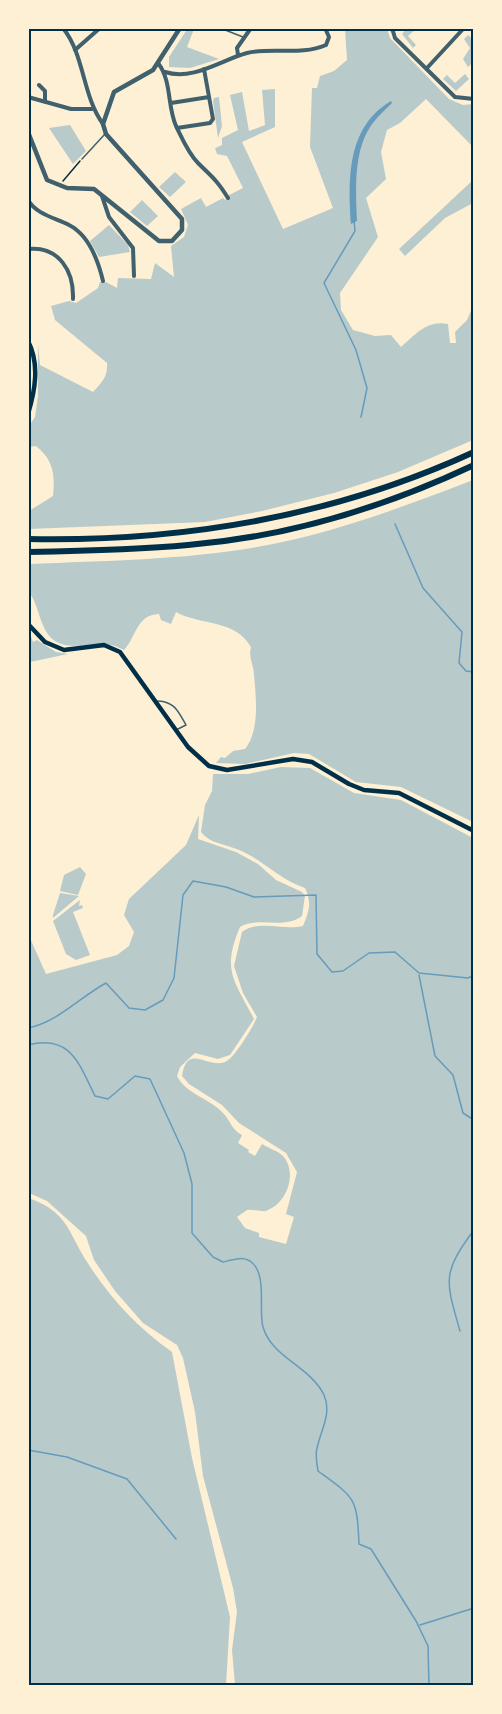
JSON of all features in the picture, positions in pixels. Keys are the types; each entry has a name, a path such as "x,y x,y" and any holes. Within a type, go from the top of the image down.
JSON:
{"highway":[{"path":"28,539 178,534 244,525 323,508 403,482 474,452"},
{"path":"28,552 190,545 250,537 329,519 374,505 474,465"}],"main road":[{"path":"28,341 35,357 35,370 28,414"},
{"path":"28,624 45,642 64,651 104,645 120,652 188,747 209,766 227,770 293,759 312,762 349,784 364,790 399,793 474,831"}],"street":[{"path":"28,132 47,180 67,188 90,188 101,194 159,241 172,241 182,230 182,219 176,210 106,134 103,124 93,109 75,50 63,28"},
{"path":"75,50 100,28"},
{"path":"103,124 114,92 145,76 158,63 180,28"},
{"path":"238,55 237,48 251,28"},
{"path":"165,72 191,73 238,55 260,50 316,50 326,45 328,37 325,28"},
{"path":"392,28 395,38 455,97 474,99"},
{"path":"427,68 465,28"},
{"path":"158,63 165,72 177,128 190,153 214,176 228,198"},
{"path":"177,128 210,123 213,119 204,69"},
{"path":"39,85 45,91 45,102"},
{"path":"28,97 71,109 93,109"},
{"path":"171,103 209,97"},
{"path":"101,194 109,218 133,248 134,276"},
{"path":"28,200 44,214 77,230 98,263 103,281"},
{"path":"28,249 52,252 61,259 70,276 73,299"}],"lane":[{"path":"220,28 243,38"},
{"path":"82,159 106,134"},
{"path":"156,701 170,701 174,705 186,725 176,730"}],"path":[{"path":"65,179 78,163"}],"shaded area":[{"path":"188,28 194,29 187,47 219,59 190,68 169,67 169,57"},
{"path":"407,28 416,29 408,36 416,45 413,48 402,34"},
{"path":"345,29 387,29 390,38 449,99 463,105 473,104 473,147 426,99 400,123 387,130 381,152 386,179 366,198 378,237 340,293 341,310 353,330 375,336 391,335 401,347 422,329 441,323 448,324 450,343 456,343 455,332 467,320 473,306 473,440 398,472 334,493 262,511 205,522 29,529 29,511 53,496 54,489 52,469 47,457 36,446 29,447 29,426 35,417 38,396 38,344 40,365 93,392 104,379 107,368 107,363 55,320 51,306 69,301 76,303 98,288 100,282 106,282 117,288 118,278 151,279 155,263 174,277 171,246 184,237 188,225 181,209 201,198 206,207 223,198 225,200 229,195 243,188 227,156 217,154 215,148 222,145 222,138 238,130 230,95 242,92 249,131 265,125 262,90 275,89 275,127 242,142 283,229 333,208 310,147 312,88 317,88 320,76 334,71 347,60"},
{"path":"468,35 474,40 473,62 468,67 463,59 470,48 464,39"},
{"path":"465,74 469,79 456,91 443,79 447,75 455,83"},
{"path":"219,97 222,126 218,138 213,101 214,98"},
{"path":"70,125 86,151 73,164 49,128"},
{"path":"175,172 186,182 170,197 159,187"},
{"path":"473,180 473,203 445,218 405,256 399,249"},
{"path":"142,200 158,216 147,226 130,212"},
{"path":"109,225 128,245 130,252 99,257 90,241"},
{"path":"473,480 473,822 401,787 356,782 309,754 294,753 245,764 216,763 221,757 225,758 233,751 245,749 253,733 256,714 254,671 250,654 251,647 244,638 227,627 176,612 171,624 161,620 159,614 146,618 141,622 124,650 105,644 63,645 55,641 46,631 29,592 29,564 191,556 287,541 357,522"},
{"path":"29,631 33,642 37,640 56,652 68,654 30,662"},
{"path":"281,767 310,768 354,793 401,800 473,838 473,1685 235,1685 232,1650 237,1612 233,1588 203,1476 195,1412 183,1358 177,1345 143,1323 115,1291 94,1260 86,1236 47,1201 29,1193 29,936 46,974 117,955 129,946 134,932 124,915 129,899 186,845 199,815 198,839 236,852 258,864 276,880 302,892 305,896 302,916 295,920 247,924 240,927 234,942 231,965 236,985 254,1019 230,1055 218,1059 195,1053 180,1067 177,1076 187,1088 224,1114 242,1135 238,1143 249,1150 248,1152 255,1156 262,1144 283,1156 290,1171 290,1179 280,1202 266,1211 247,1210 237,1217 245,1228 259,1233 259,1237 286,1244 294,1217 286,1214 297,1172 286,1153 239,1123 222,1105 189,1084 182,1076 188,1060 193,1058 218,1063 229,1060 243,1042 257,1017 243,993 234,966 242,932 256,926 303,926 307,916 309,903 305,888 248,854 214,841 201,832 205,805 212,791 213,774 248,774"},
{"path":"80,867 86,874 78,895 60,891 64,875"},
{"path":"60,893 79,896 53,918 53,915"},
{"path":"80,900 79,906 82,905 83,908 73,912 90,955 76,960 66,954 53,921"},
{"path":"29,1198 53,1210 66,1225 106,1290 137,1323 172,1352 192,1458 230,1617 226,1685 29,1685"}],"water":[{"path":"391,101 392,103 370,127 361,149 357,173 357,221 351,224 351,172 358,139 377,112"}],"waterway":[{"path":"354,220 355,231 324,283 356,350 367,388 361,417"},
{"path":"395,524 423,588 462,632 459,663 466,671 474,672"},
{"path":"28,1028 59,1015 106,983 129,1008 145,1010 163,1000 174,978 183,895 193,881 226,887 254,897 316,895 317,954 332,972 343,971 369,953 395,952 419,973 468,978 474,975"},
{"path":"419,975 435,1056 453,1075 463,1113 474,1120"},
{"path":"28,1045 54,1044 72,1054 95,1096 108,1099 135,1076 150,1079 184,1153 192,1184 192,1233 213,1257 223,1262 244,1259 256,1267 261,1282 263,1327 268,1338 274,1347 310,1376 324,1395 327,1408 316,1451 318,1471 340,1487 352,1500 357,1517 359,1544 371,1549 416,1621 428,1646 429,1686"},
{"path":"460,1331 449,1278 456,1257 474,1230"},
{"path":"28,1450 67,1457 127,1479 176,1539"},
{"path":"420,1625 474,1608"}]}
